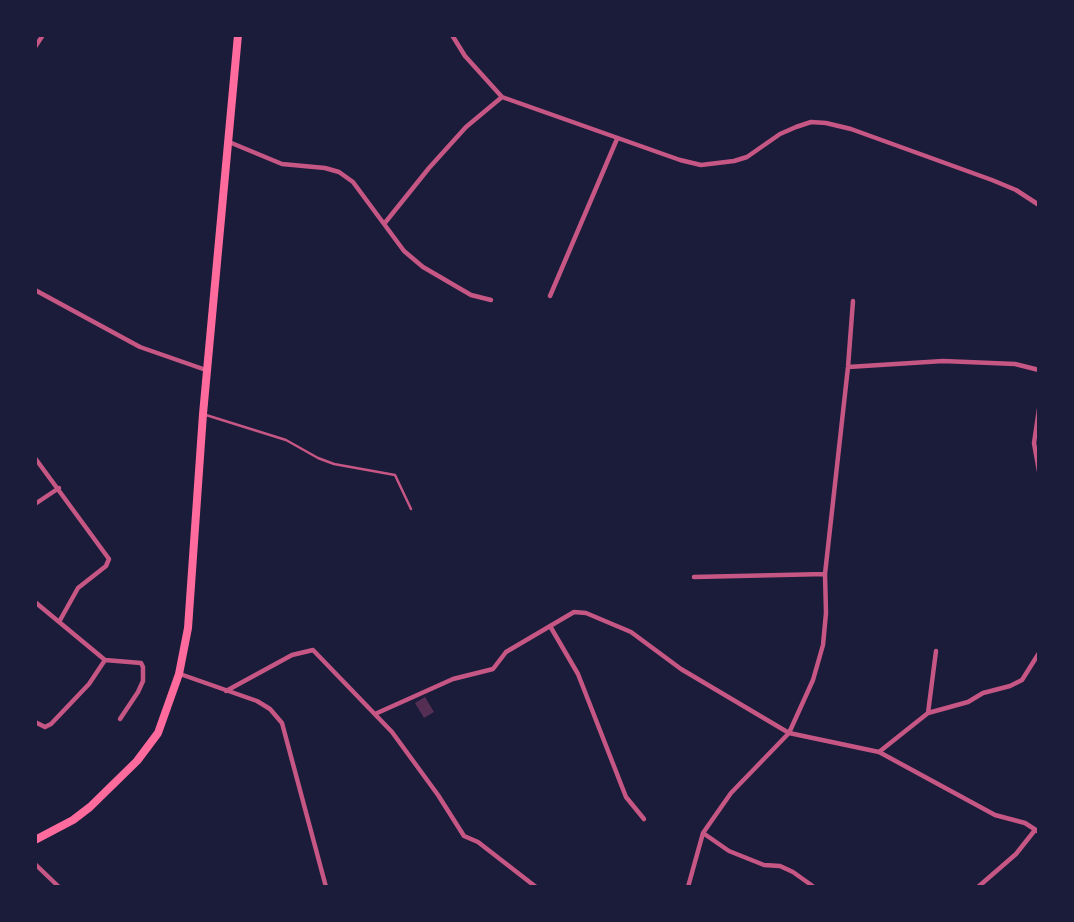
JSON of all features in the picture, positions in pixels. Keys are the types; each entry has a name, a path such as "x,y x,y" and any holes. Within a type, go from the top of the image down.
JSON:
{"highway":[{"path":"35,840 73,820 90,807 136,761 158,733 179,674 188,628 194,565 202,414 238,35"}],"street":[{"path":"35,47 43,35"},
{"path":"452,35 465,56 502,97 680,160 701,165 721,164 747,157 780,134 796,127 811,122 826,123 850,129 992,180 1016,190 1039,205"},
{"path":"384,224 466,127 502,97"},
{"path":"550,296 617,139"},
{"path":"229,142 282,164 339,172 353,182 404,251 422,267 471,295 491,300"},
{"path":"35,290 140,347 206,370"},
{"path":"688,887 703,833 731,793 789,733 813,680 823,645 825,574 853,301"},
{"path":"848,367 957,361 1015,364 1039,370"},
{"path":"1039,409 1034,443 1039,471"},
{"path":"35,458 109,559 106,566 78,587 60,622"},
{"path":"35,504 59,488"},
{"path":"694,577 825,574"},
{"path":"35,602 105,660 141,663 143,681 120,719"},
{"path":"375,714 453,679 493,669 506,652 575,612 586,613 631,632 681,669 789,733 879,752 995,816 1025,823 1037,831 1016,854 978,887"},
{"path":"550,626 578,674 626,797 644,819"},
{"path":"226,691 292,655 313,650 392,733 438,794 464,836 478,842 536,887"},
{"path":"928,713 936,651"},
{"path":"879,752 928,713 968,702 984,693 1022,680 1039,653"},
{"path":"35,722 45,727 51,724 89,684 105,660"},
{"path":"179,674 257,701 270,709 282,723 327,887"},
{"path":"703,833 729,851 764,864 780,866 814,887"},
{"path":"35,864 59,887"}],"lane":[{"path":"202,414 286,440 334,464 395,475 411,509"}],"building":[{"path":"425,697 434,712 424,718 415,703"}]}
